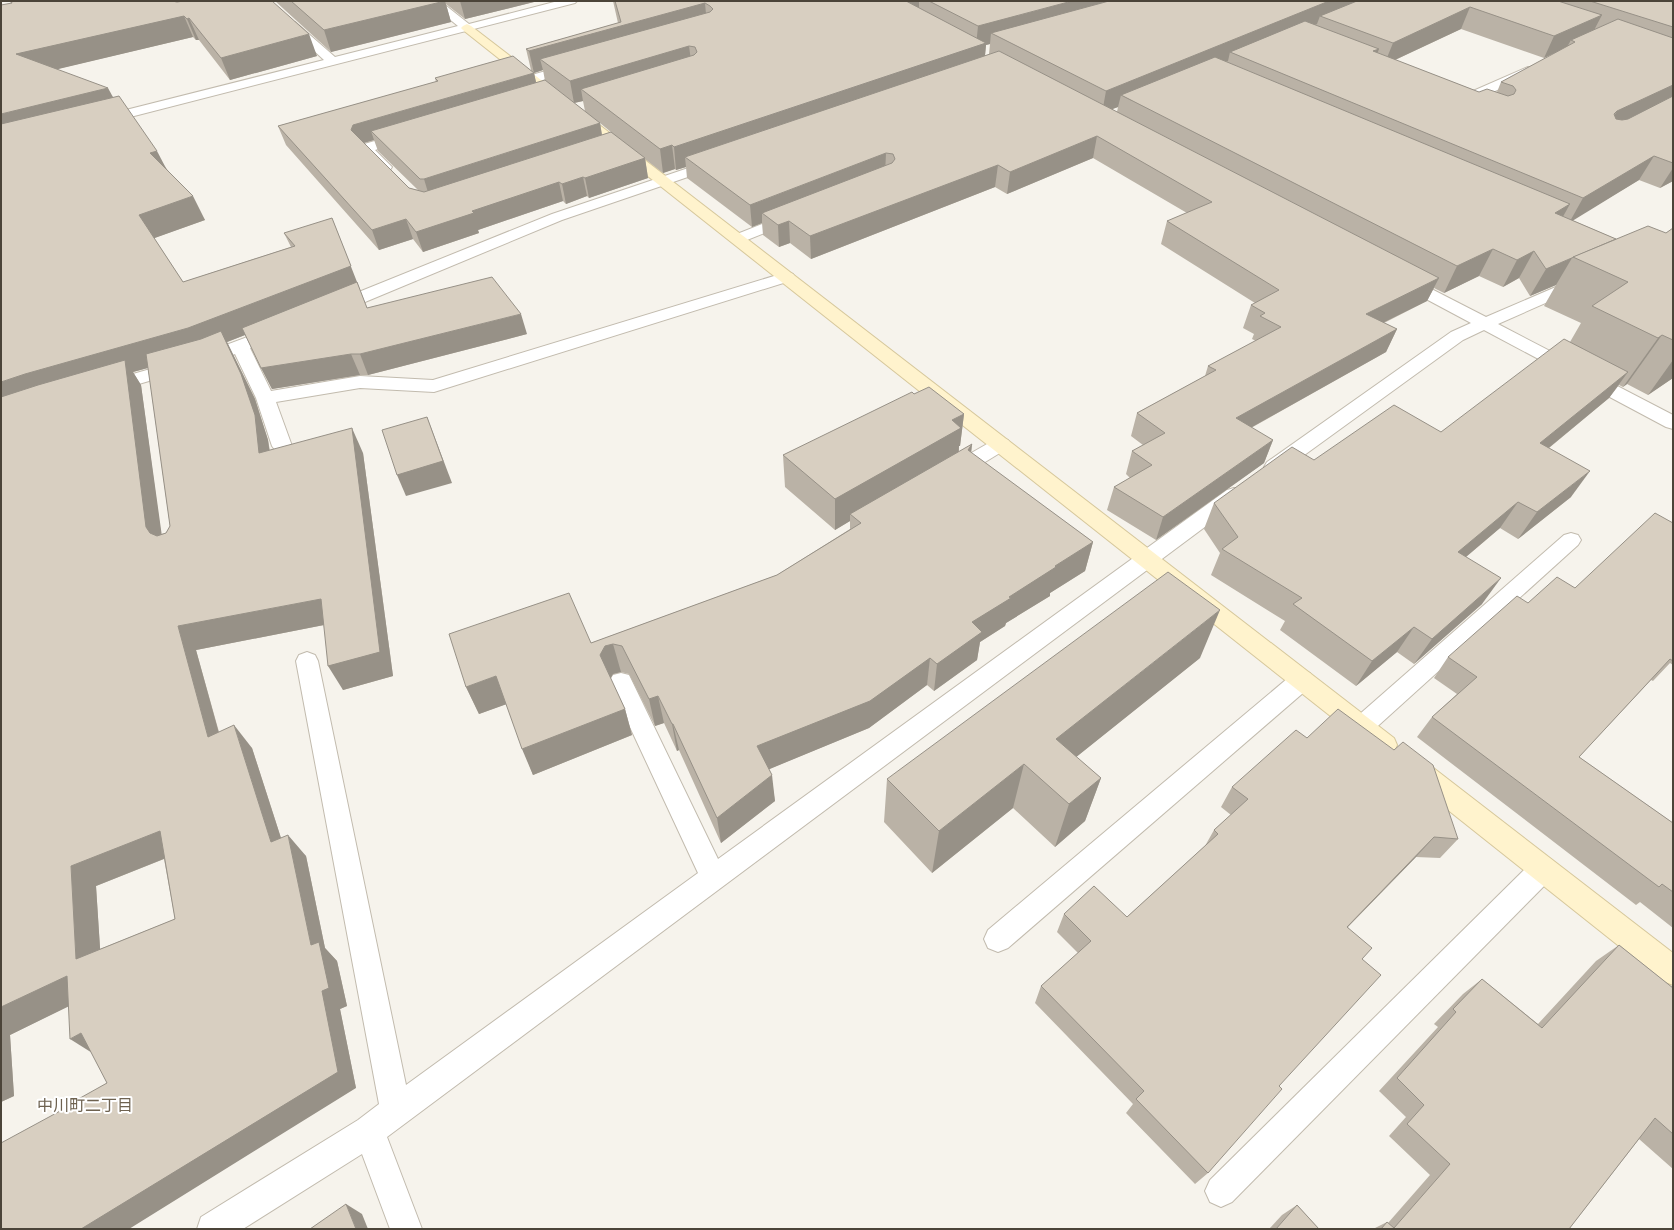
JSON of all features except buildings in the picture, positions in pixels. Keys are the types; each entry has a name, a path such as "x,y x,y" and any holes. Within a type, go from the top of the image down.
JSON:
{"street":[{"path":"433,1 539,90 580,108 608,146 664,181 1673,971"},
{"path":"94,122 571,1"},
{"path":"283,17 333,62"},
{"path":"539,90 585,64"},
{"path":"1462,101 1541,65"},
{"path":"1447,96 1476,106"},
{"path":"394,175 366,148 420,132"},
{"path":"318,315 557,217 731,158"},
{"path":"737,239 801,213"},
{"path":"1393,276 1673,424"},
{"path":"265,398 360,382 434,386 787,277"},
{"path":"213,1229 369,1131 1147,558 1457,336 1592,277"},
{"path":"92,392 151,383 208,358 290,326"},
{"path":"240,346 265,398 282,446"},
{"path":"933,484 1001,444"},
{"path":"1362,726 1571,540"},
{"path":"307,661 396,1111"},
{"path":"998,939 1302,680"},
{"path":"621,682 713,877"},
{"path":"1221,1191 1543,869"},
{"path":"369,1131 406,1229"}],"district":[{"name":"中川町二丁目","path":"85,1105"}]}
